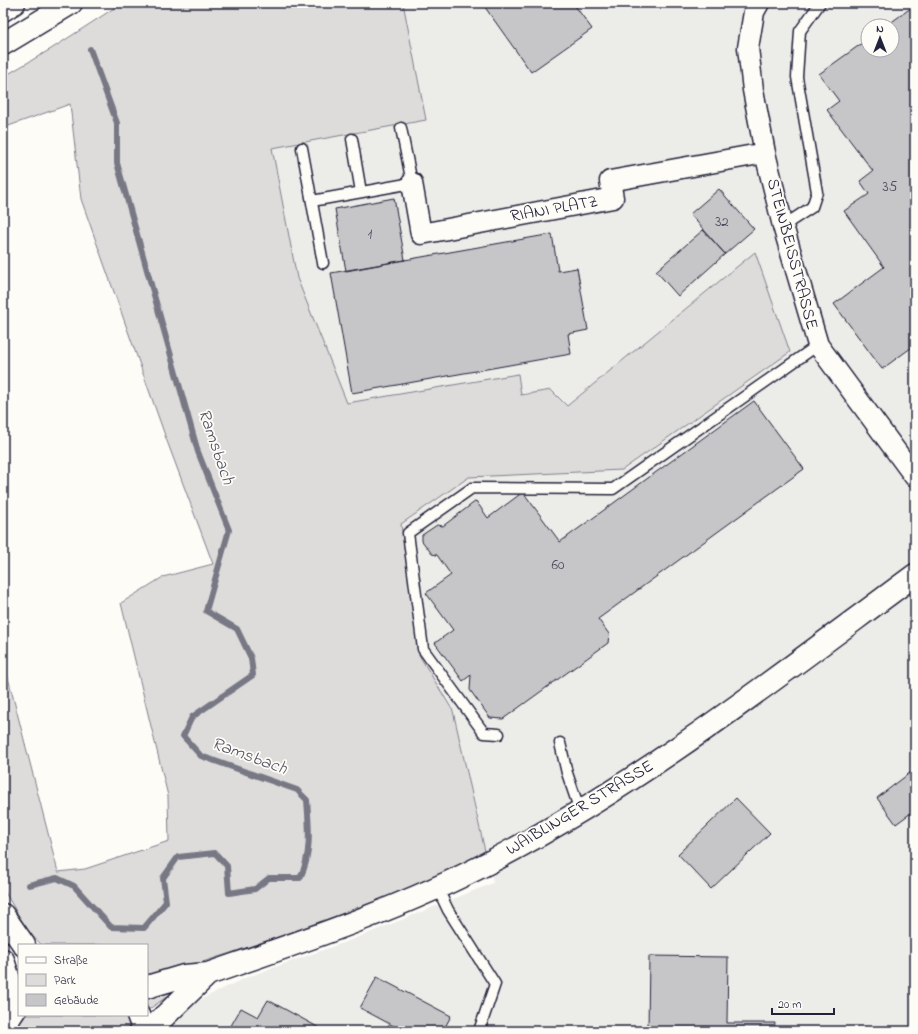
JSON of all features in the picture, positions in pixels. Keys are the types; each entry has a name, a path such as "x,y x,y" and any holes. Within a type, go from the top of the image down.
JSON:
{"main road":[{"path":"3,10 14,3"},
{"path":"3,44 71,3"},
{"name":"WAIBLINGER STRASSE","path":"148,987 184,976 208,974 351,924 437,887 490,862 580,811 679,747 915,575"},
{"path":"3,915 23,944"},
{"path":"3,960 18,1004 8,1020 4,1031"},
{"name":"WAIBLINGER STRASSE","path":"149,1031 208,974"},
{"path":"138,1016 144,1031"}],"street":[{"name":"STEINBEISSTRASSE","path":"759,3 754,12 748,48 753,90 765,153 783,226 818,345 915,477"},
{"name":"RIANI PLATZ","path":"412,183 421,234 613,198 610,181 765,153"}],"lane":[{"path":"783,226 812,207 817,192 797,77 800,31 820,3"},
{"path":"312,201 412,183 401,128"},
{"path":"352,139 361,192"},
{"path":"302,148 323,263"},
{"path":"500,734 484,733 423,649 408,533 472,488 613,489 818,345"},
{"path":"560,743 567,773 580,811"},
{"path":"437,887 448,910 495,984 479,1031"}],"shaded area":[{"path":"403,3 915,3 915,1031 164,1031 183,1008 245,978 354,939 493,883 453,711 419,655 401,524 469,477 622,470 790,351 755,253 567,406 551,390 521,395 518,374 347,403 297,278 272,148 426,120"}],"green space":[{"path":"122,3 403,3 426,120 272,148 297,278 347,403 518,374 521,395 551,390 567,406 755,252 790,352 622,470 469,477 401,524 419,655 453,711 485,851 430,881 351,914 148,980 148,944 41,944 29,933 3,889 3,658 58,872 85,869 169,841 168,796 121,603 163,577 213,564 167,441 81,199 70,104 3,128 3,77 51,49"},
{"path":"188,982 148,1010 148,996"},
{"path":"25,1016 126,1016 131,1024 133,1031 18,1031 19,1025"}],"building":[{"path":"482,3 573,3 592,29 531,72"},
{"path":"915,5 915,345 882,369 834,304 884,267 844,211 869,194 860,181 873,171 827,110 839,101 819,74 860,45 860,58 900,58 900,18 897,18"},
{"path":"719,189 754,229 725,254 690,214"},
{"path":"394,198 405,260 346,271 335,209"},
{"path":"703,230 725,254 678,296 656,271"},
{"path":"552,234 558,271 577,268 588,330 568,334 571,354 352,393 331,273"},
{"path":"754,401 804,469 598,619 609,634 608,643 503,719 490,718 470,690 471,675 463,681 435,643 453,630 426,593 451,575 437,555 432,554 422,541 422,535 437,525 443,526 476,501 488,518 523,492 560,542"},
{"path":"915,769 915,810 896,824 877,798"},
{"path":"736,798 770,833 711,889 678,854"},
{"path":"649,956 728,957 727,1023 775,1023 774,1031 648,1031"},
{"path":"377,977 451,1016 443,1031 403,1031 360,1008"},
{"path":"268,1000 325,1031 228,1031 241,1008 258,1017"}],"waterway":[{"name":"Ramsbach","path":"29,885 57,878 74,886 111,927 144,928 166,902 163,878 178,857 215,853 227,866 229,893 255,889 269,878 300,878 304,869 309,840 307,800 297,790 201,756 183,736 192,717 253,675 251,658 237,629 206,611 229,530 198,452 117,163 117,123 90,49"}]}
